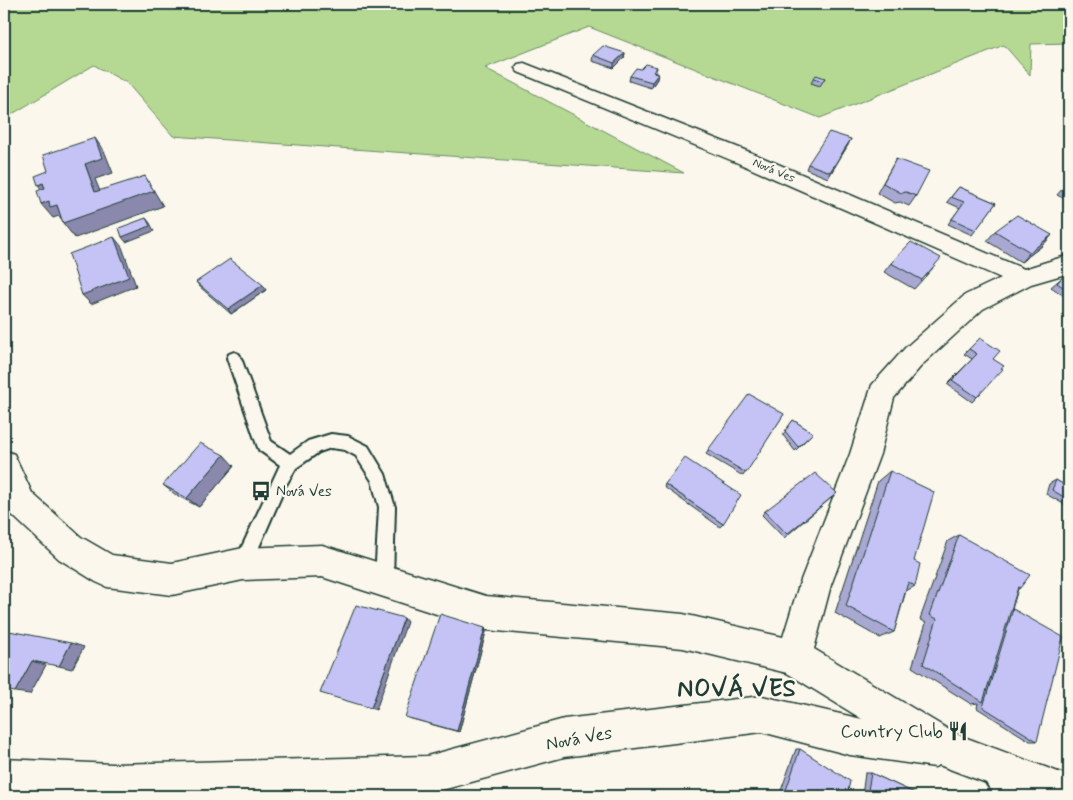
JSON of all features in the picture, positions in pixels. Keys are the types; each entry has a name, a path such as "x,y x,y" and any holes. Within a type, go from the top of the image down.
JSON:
{"street":[{"name":"Nová Ves","path":"524,68 746,158 1023,278"},
{"path":"794,657 815,585 865,454 882,393 914,356 974,302 1023,278 1069,264"},
{"name":"Nová Ves","path":"4,464 21,504 70,548 107,572 172,579 243,564 322,561 486,613 683,631 794,657 957,754"},
{"name":"Nová Ves","path":"4,778 113,783 428,775 564,738 762,714 850,736 957,754 1069,795"}],"lane":[{"path":"234,358 265,445 290,463"},
{"path":"243,564 280,480 290,463 314,446 331,441 348,443 362,451 378,479 387,507 384,580"},
{"name":"Nová Ves","path":"957,754 1016,796"}],"green space":[{"path":"4,4 1069,4 1069,43 1031,44 1030,75 1004,45 820,118 589,27 485,68 684,173 173,136 127,83 94,65 4,119"}],"building":[{"path":"603,46 625,53 614,63 593,55"},
{"path":"646,64 657,67 653,72 658,74 652,82 630,76 636,68 641,69"},
{"path":"816,75 825,78 822,81 814,78"},
{"path":"829,132 851,139 830,172 808,164"},
{"path":"95,138 102,158 85,164 95,192 145,176 154,191 63,223 57,205 50,207 49,201 41,204 37,191 45,188 43,183 38,185 35,176 48,171 43,155"},
{"path":"896,159 929,171 916,196 906,192 901,193 883,183"},
{"path":"959,187 996,203 976,230 952,219 964,202 951,197"},
{"path":"1017,215 1052,235 1030,252 995,231"},
{"path":"146,218 150,226 122,237 119,228"},
{"path":"114,237 129,277 82,295 69,254"},
{"path":"911,242 941,258 922,280 891,263"},
{"path":"230,259 263,285 228,309 196,282"},
{"path":"1064,276 1069,280 1069,291 1057,283"},
{"path":"980,338 1000,351 993,359 1004,366 977,397 952,380 977,354 969,349"},
{"path":"749,394 784,414 746,473 708,450"},
{"path":"793,420 813,433 798,447 785,431"},
{"path":"200,443 224,455 187,498 163,485"},
{"path":"685,458 741,495 723,524 665,484"},
{"path":"890,471 934,492 914,561 920,564 915,586 908,582 894,632 846,606"},
{"path":"815,473 837,493 787,534 765,511"},
{"path":"1056,480 1069,488 1069,500 1052,490"},
{"path":"959,535 1030,575 1020,588 1018,587 983,702 923,664 937,619 930,615"},
{"path":"356,605 404,618 371,708 320,693"},
{"path":"1013,609 1063,637 1037,741 983,707"},
{"path":"440,614 485,628 457,731 405,717"},
{"path":"4,630 71,643 59,666 32,661 15,692 4,690"},
{"path":"800,749 850,781 847,796 784,796"},
{"path":"871,773 921,796 867,796"}],"place":[{"name":"Nová Ves","path":"261,491"},
{"name":"Country Club","path":"958,731"}],"district":[{"name":"NOVÁ VES","path":"737,688"}]}
